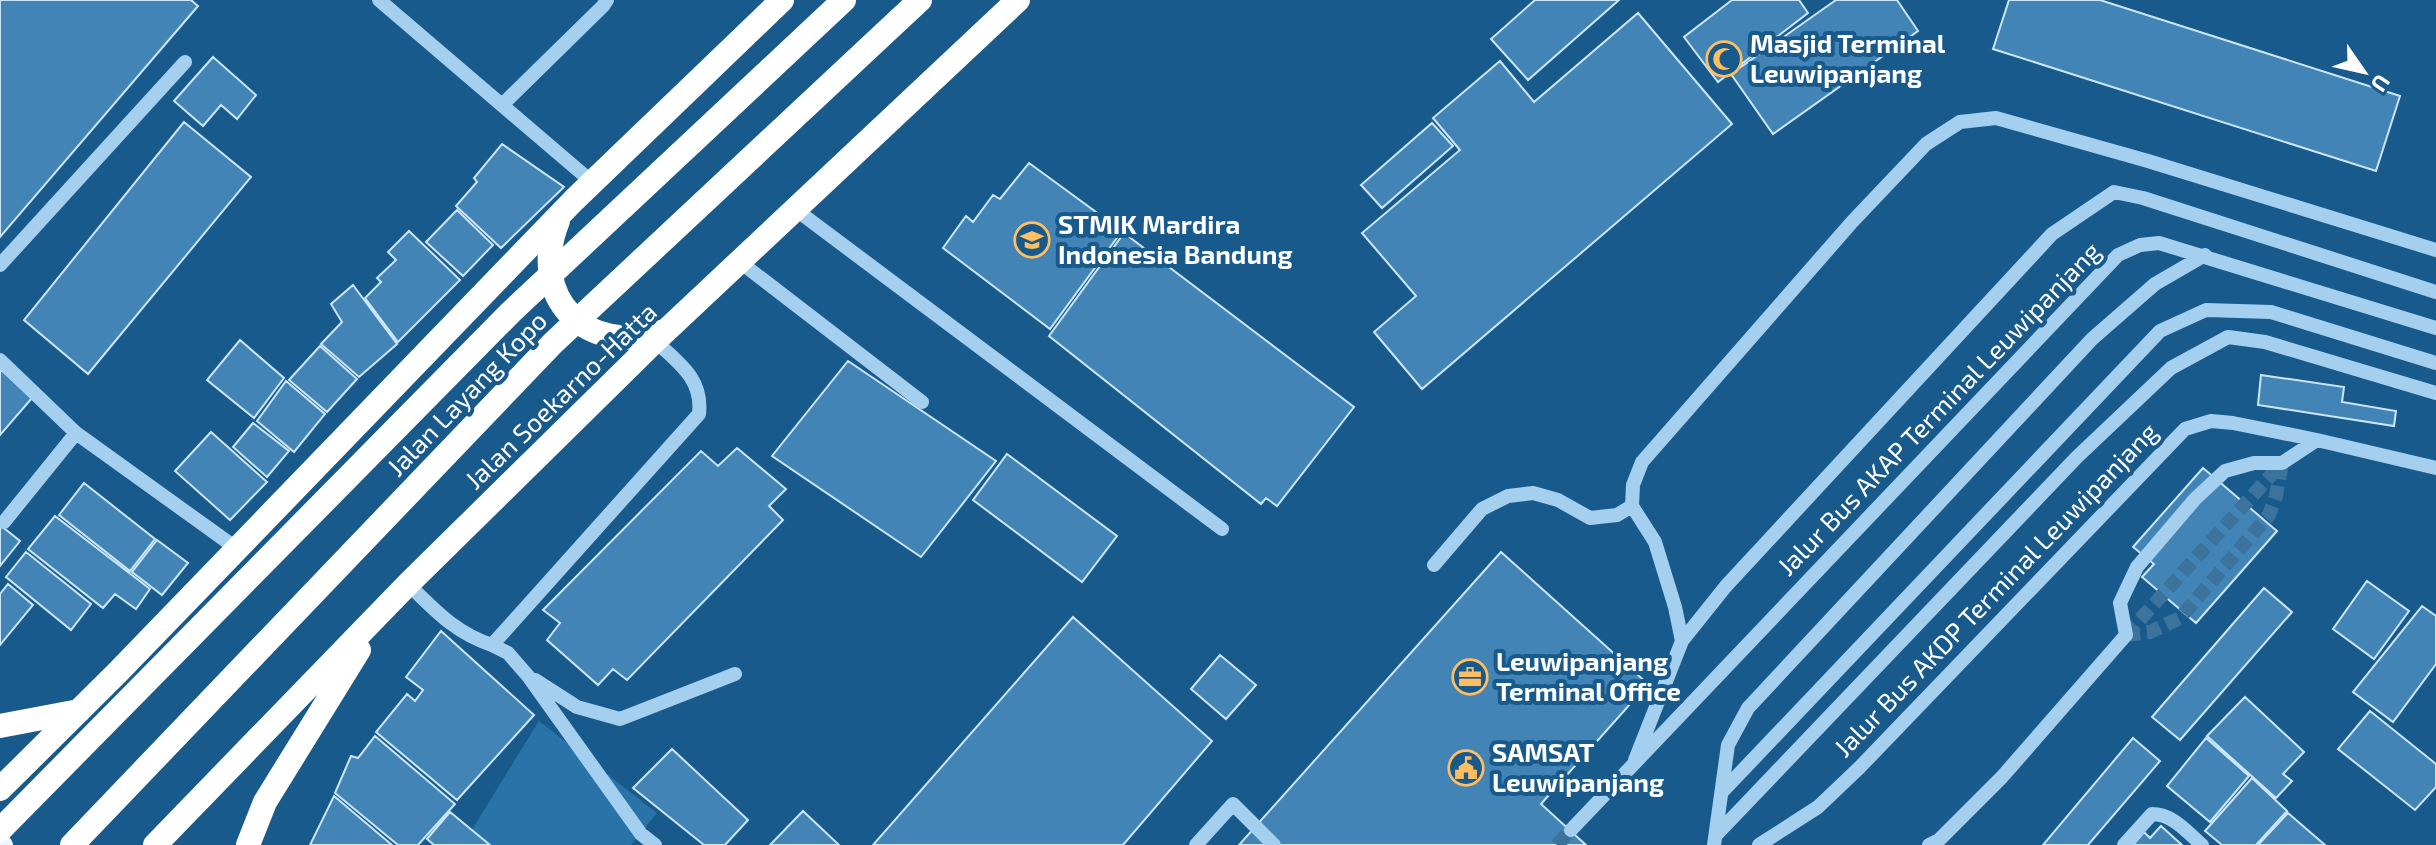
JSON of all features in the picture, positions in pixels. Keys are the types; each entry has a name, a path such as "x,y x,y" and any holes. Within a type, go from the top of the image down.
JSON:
{"highway":[{"path":"0,789 574,200 782,0"},
{"name":"Jalan Layang Kopo","path":"0,830 511,312 844,0"},
{"name":"Jalan Layang Kopo","path":"72,845 553,343 920,0"},
{"name":"Jalan Soekarno-Hatta","path":"155,845 408,584 655,341 1018,0"},
{"path":"574,200 559,217 550,239 547,262 561,304 577,322 596,334 619,339 641,339 664,331 682,318"},
{"path":"248,845 265,802 386,607"},
{"path":"0,726 79,711"}],"street":[{"path":"378,0 592,182"},
{"path":"502,105 607,0"},
{"path":"0,265 185,62"},
{"path":"1632,768 1682,641 1655,542 1632,506 1633,485 1642,462 1852,222 1926,144 1960,122 1996,118 2148,161 2436,250"},
{"name":"Jalur Bus AKAP Terminal Leuwipanjang","path":"1682,641 1726,586 2052,234 2114,192 2143,198 2436,292"},
{"path":"795,209 1222,529"},
{"name":"Jalur Bus AKAP Terminal Leuwipanjang","path":"1571,830 2118,255 2140,245 2159,243 2436,328"},
{"name":"Jalur Bus AKDP Terminal Leuwipanjang","path":"1716,839 1728,745 1748,708 2092,339 2155,284 2205,255"},
{"path":"740,262 922,402"},
{"path":"1722,792 2160,331 2206,310 2271,312 2436,363"},
{"name":"Jalur Bus AKDP Terminal Leuwipanjang","path":"1716,839 2077,457 2171,368 2228,337 2265,342 2436,393"},
{"path":"492,645 699,414 698,386 655,341"},
{"path":"0,360 76,433 236,548"},
{"name":"Jalur Bus AKDP Terminal Leuwipanjang","path":"1759,845 1818,807 1859,768 2185,429 2211,421 2317,440 2436,468"},
{"path":"4,522 76,433"},
{"path":"1929,845 1939,840 2002,777 2126,635 2120,603 2137,567 2195,499 2225,471 2254,463 2282,463 2317,440"},
{"path":"1434,565 1482,509 1508,496 1533,493 1558,500 1590,518 1617,515 1632,506"},
{"path":"408,584 466,636 508,653 528,676 641,834 655,845"},
{"path":"528,676 577,707 620,719 735,674"},
{"path":"1196,845 1233,804 1274,845"},
{"path":"2124,845 2152,814 2162,814 2173,820 2202,845"}],"shaded area":[{"path":"539,721 657,813 631,845 480,845 468,836"}],"building":[{"path":"0,0 191,0 198,6 0,237"},
{"path":"1535,0 1619,0 1528,80 1491,39"},
{"name":"Masjid Terminal Leuwipanjang","path":"1732,0 1799,0 1808,13 1718,82 1684,37"},
{"path":"1836,0 1897,0 1918,31 1773,134 1731,74"},
{"path":"2009,0 2100,0 2400,96 2376,171 1993,49"},
{"path":"1638,13 1732,124 1422,389 1374,332 1416,296 1362,233 1460,150 1433,118 1500,61 1534,102"},
{"path":"213,57 256,95 237,119 221,105 203,126 174,101"},
{"path":"184,122 251,177 88,374 24,320"},
{"path":"1432,123 1453,146 1382,208 1361,185"},
{"path":"502,144 564,187 501,248 456,206 477,182 474,178"},
{"name":"STMIK Mardira Indonesia Bandung","path":"1029,163 1122,231 1050,329 943,248 966,216 973,222 993,195 1000,199"},
{"path":"457,210 493,245 463,276 426,242"},
{"path":"409,231 460,280 398,342 365,298 381,282 377,278 396,260 388,252"},
{"path":"1124,233 1354,407 1277,506 1266,498 1261,504 1049,336"},
{"path":"353,285 397,344 359,377 321,344 342,322 331,304"},
{"path":"240,340 284,378 254,418 207,380"},
{"path":"320,346 357,379 327,412 289,380"},
{"path":"848,361 996,461 921,557 772,456"},
{"path":"0,369 32,398 0,435"},
{"path":"2261,375 2344,387 2342,402 2396,411 2394,426 2258,405"},
{"path":"286,381 325,414 294,452 257,421"},
{"path":"253,423 289,451 267,477 233,447"},
{"path":"211,432 267,482 230,520 175,471"},
{"path":"737,448 786,489 769,506 783,520 627,680 613,669 598,685 547,640 560,623 543,610 701,451 718,466"},
{"path":"1007,454 1117,536 1082,582 973,500"},
{"path":"2203,468 2277,531 2196,623 2142,577 2154,564 2133,547"},
{"path":"84,483 155,539 130,571 59,515"},
{"path":"55,516 150,589 136,609 115,594 103,608 28,549"},
{"path":"0,525 20,541 0,566"},
{"path":"157,540 188,563 162,595 132,572"},
{"path":"26,552 91,604 71,630 6,577"},
{"path":"1501,552 1648,684 1541,804 1586,845 1239,845"},
{"path":"2367,581 2409,611 2374,659 2333,629"},
{"path":"8,584 33,605 0,645 0,594"},
{"path":"2264,588 2292,612 2180,740 2152,717"},
{"path":"2422,606 2436,616 2436,664 2393,722 2353,692"},
{"path":"1073,617 1212,741 1123,845 873,845"},
{"path":"441,631 534,715 457,800 376,732 407,694 415,701 423,690 406,677"},
{"path":"1220,655 1256,685 1226,719 1191,689"},
{"path":"2245,697 2304,752 2283,774 2292,781 2276,798 2207,736"},
{"path":"2370,711 2436,764 2436,787 2415,810 2338,749"},
{"path":"375,736 455,804 418,845 398,845 335,793 351,756 358,758"},
{"path":"2133,738 2160,761 2088,845 2043,845"},
{"path":"2206,738 2249,776 2210,822 2167,786"},
{"path":"672,749 748,820 725,845 704,845 633,788"},
{"path":"2252,778 2287,811 2256,845 2222,845 2205,831"},
{"path":"334,796 392,845 310,845"},
{"path":"803,811 839,845 770,845"},
{"path":"450,812 490,845 434,845 427,839"},
{"path":"2288,813 2325,845 2258,845"},
{"path":"2161,826 2182,845 2133,845 2144,832 2150,838"}],"tunnel":[{"path":"2126,635 2150,632 2180,618 2269,515 2282,463"},
{"path":"2126,635 2282,463"},
{"path":"1557,845 1571,830"}],"place":[{"name":"Masjid Terminal Leuwipanjang","path":"1724,59"},
{"name":"STMIK Mardira Indonesia Bandung","path":"1032,240"},
{"name":"Leuwipanjang Terminal Office","path":"1470,677"},
{"name":"SAMSAT Leuwipanjang","path":"1466,768"}]}
